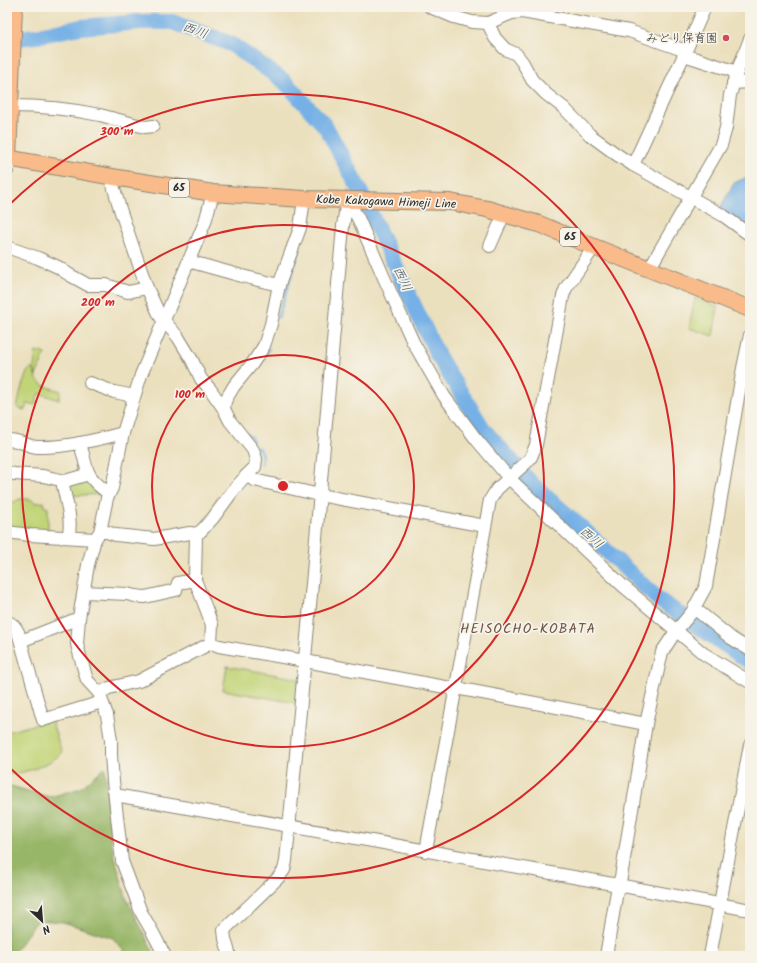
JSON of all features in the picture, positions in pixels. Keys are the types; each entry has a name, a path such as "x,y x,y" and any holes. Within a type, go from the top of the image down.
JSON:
{"main road":[{"path":"7,162 14,12"},
{"name":"Kobe Kakogawa Himeji Line","path":"7,162 213,193 304,199 450,202 487,209 540,224 750,309"}],"street":[{"path":"430,7 454,18 472,22 488,23 524,9 629,31 685,53 735,77 750,82"},
{"path":"633,165 705,7"},
{"path":"488,23 495,38 505,49 516,54 523,63 532,80 546,94 564,108 590,135 633,165 724,216 750,235"},
{"path":"648,269 721,145 726,128 730,95 735,77 750,39"},
{"path":"10,106 73,110 145,127 153,126"},
{"path":"7,532 68,537 98,535 107,532 116,535 154,539 190,533 196,534 201,531 213,518 232,492 255,467 256,459 253,450 230,421 224,409 201,379 192,360 178,337 160,316 147,288 115,195 113,177"},
{"path":"165,956 141,912 122,861 111,755 111,740 107,715 101,698 87,680 77,644 79,618 88,565 112,488 123,433 140,375 205,222 213,193"},
{"path":"224,409 225,402 234,386 264,346 271,324 279,285 300,228 304,199"},
{"path":"350,200 413,342 444,396 476,440 509,478 622,585 704,654 750,682"},
{"path":"230,956 224,930 278,878 284,870 286,861 343,226 350,200"},
{"path":"490,246 504,213"},
{"path":"7,247 58,267 88,285 106,285 128,292 147,288"},
{"path":"426,851 490,500 497,489 528,461 536,445 563,296 566,288 594,247"},
{"path":"188,261 279,285"},
{"path":"606,956 646,724 662,652 693,610 706,586 750,335"},
{"path":"90,383 114,392 134,396"},
{"path":"7,440 13,440 36,447 79,443 123,433"},
{"path":"79,443 89,474 109,494"},
{"path":"7,472 14,474 43,476 64,481 89,474"},
{"path":"246,476 254,480 320,495 485,526"},
{"path":"64,481 63,486 69,521 68,537"},
{"path":"196,534 195,580 212,625 211,642"},
{"path":"84,592 127,594 145,597 176,590 178,583 195,580"},
{"path":"693,610 750,650"},
{"path":"21,641 79,618"},
{"path":"7,622 16,628 18,632 43,720 101,698 109,688 139,681 211,642"},
{"path":"211,642 219,646 646,724"},
{"path":"710,956 750,745"},
{"path":"115,795 750,910"}],"green space":[{"path":"695,298 718,307 713,336 689,328"},
{"path":"36,352 45,354 36,376 34,367"},
{"path":"31,368 34,370 40,383 47,387 61,391 59,400 39,393 35,405 27,403 25,410 17,408 21,389 27,372"},
{"path":"88,477 104,494 67,496 66,482"},
{"path":"20,499 29,499 35,503 44,502 45,507 48,508 48,534 7,529 7,505"},
{"path":"227,666 299,679 296,703 223,690"},
{"path":"51,720 62,753 56,758 36,768 7,775 7,732"},
{"path":"105,767 111,844 126,897 155,956 128,956 113,938 63,922 38,920 14,952 14,956 7,956 7,785 50,797 81,788"}],"water":[{"path":"750,176 750,232 720,208 734,183"}],"waterway":[{"name":"西川","path":"7,39 36,36 81,27 140,22 172,22 231,44 284,81 326,127 357,185 438,356 484,430 532,484 581,527 659,600 750,662"},
{"path":"278,317 300,249"},
{"path":"258,365 269,349"},
{"path":"246,433 253,441"},
{"path":"257,447 262,455 261,464"}],"place":[{"name":"みどり保育園","path":"726,38"}],"district":[{"name":"HEISOCHO-KOBATA","path":"528,629"}]}
